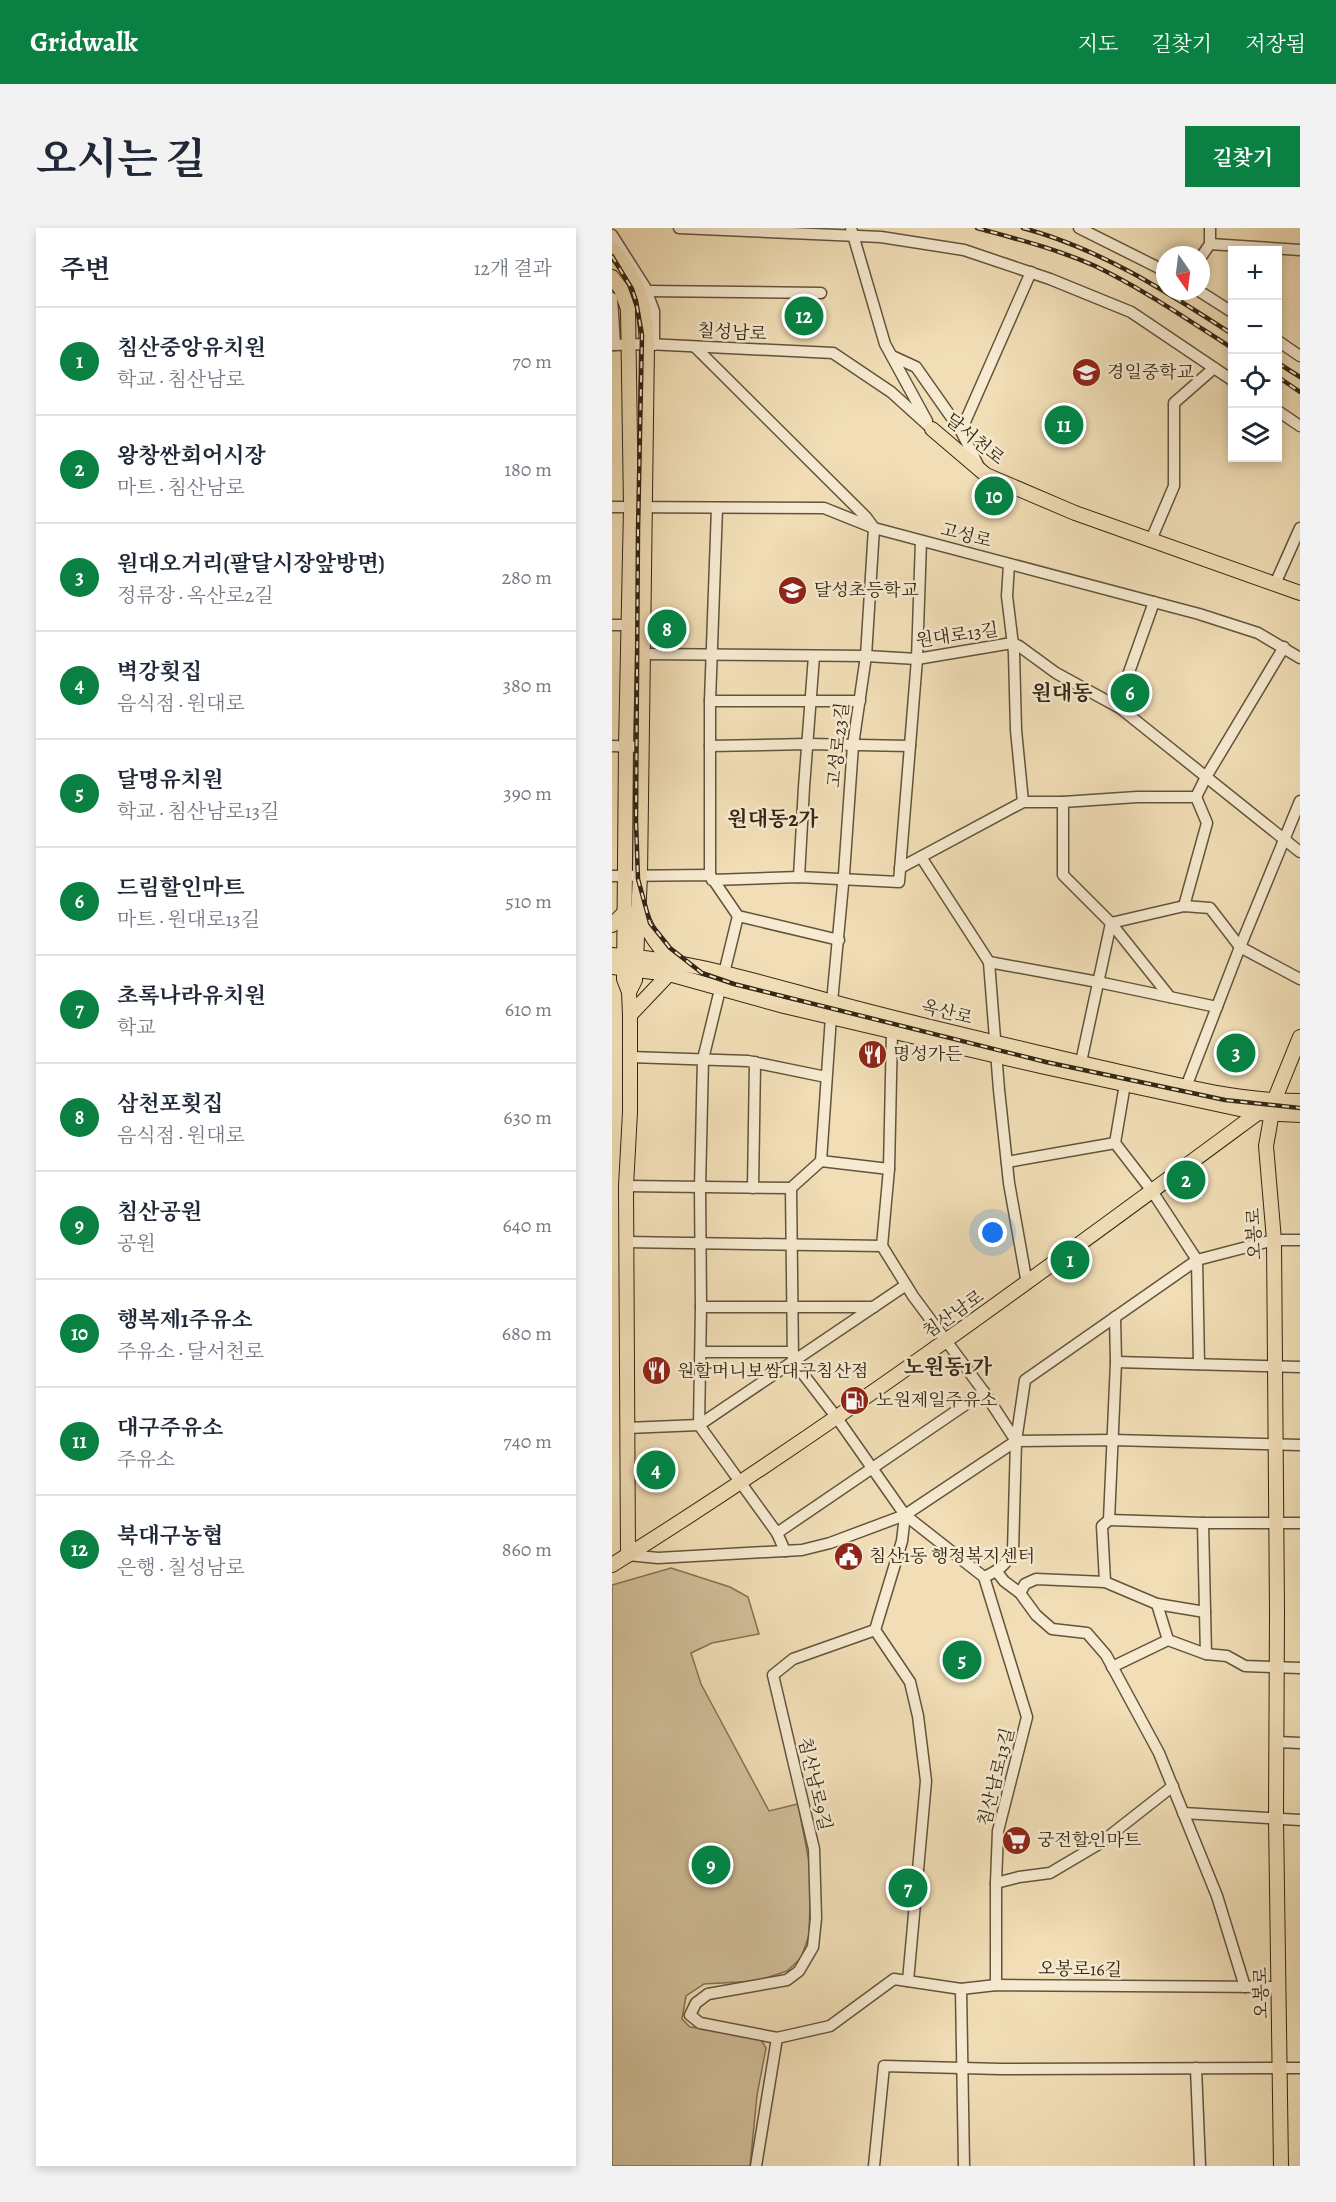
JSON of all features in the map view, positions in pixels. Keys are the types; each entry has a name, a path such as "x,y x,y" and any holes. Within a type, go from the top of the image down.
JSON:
{"main road":[{"path":"612,249 633,275 646,316 651,344 619,746 626,876 632,910 624,962 624,979 629,992 630,1015 630,1112 626,1186 628,1555 612,1555"},
{"path":"612,277 621,289 628,309 619,345 637,507 644,654 642,747 626,876"},
{"name":"달서천로","path":"932,429 986,475 1076,513 1300,593"},
{"path":"612,925 632,910"},
{"path":"632,910 670,958 674,969 721,988 892,1032 997,1049 1125,1084 1300,1115"},
{"name":"옥산로","path":"624,962 674,969 725,972 997,1049 1081,1062 1268,1109"},
{"path":"630,1015 674,969"},
{"name":"오봉로","path":"1281,2166 1276,1819 1274,1240 1266,1146 1268,1109 1300,1037"},
{"path":"1268,1109 1300,1101"},
{"name":"침산남로","path":"612,1565 837,1418 1027,1284 1152,1191 1268,1109"}],"street":[{"path":"679,228 819,234 853,232 964,250 1030,272 1131,312 1228,377"},
{"path":"1079,228 1156,266"},
{"path":"1210,228 1210,244 1300,250"},
{"name":"달서천로","path":"853,232 885,344 932,429"},
{"path":"612,235 646,291 654,311 651,344"},
{"path":"961,431 1030,272"},
{"path":"646,291 821,293"},
{"path":"612,298 619,345"},
{"path":"1210,298 1228,309"},
{"name":"칠성남로","path":"619,345 651,344 833,353 891,392 932,429"},
{"path":"1282,344 1300,356"},
{"path":"695,347 866,517 874,528"},
{"path":"892,356 916,367 961,431 980,470"},
{"path":"1151,540 1174,486 1174,403 1214,368"},
{"path":"1282,414 1300,426"},
{"name":"고성로","path":"612,507 824,508 874,528 1154,602 1258,633 1300,658"},
{"path":"717,508 710,701 711,878 738,916 839,940"},
{"name":"고성로23길","path":"821,1161 853,745 866,656 874,528"},
{"path":"1275,584 1300,528"},
{"path":"626,876 799,877 899,882 917,659 921,541"},
{"path":"1009,564 1006,596 1014,653 1016,730 1023,802"},
{"path":"1117,706 1154,602"},
{"path":"612,625 643,625"},
{"name":"원대로13길","path":"644,654 866,656 917,659 1012,643 1056,673 1117,706 1300,852"},
{"path":"1196,797 1284,647"},
{"path":"799,877 814,656"},
{"path":"710,701 860,701"},
{"path":"710,746 807,744 910,746"},
{"path":"619,746 642,747"},
{"path":"900,868 1023,802 1196,797"},
{"path":"1184,906 1207,822 1196,797"},
{"path":"1186,1087 1300,801"},
{"path":"1064,802 1064,874 1111,923 1170,997"},
{"path":"921,857 989,962 1007,1162 1027,1284"},
{"path":"1111,923 1184,906 1210,908 1240,947 1300,979"},
{"path":"738,916 703,1059 699,1425 777,1533 785,1551"},
{"path":"1081,1062 1111,923"},
{"path":"989,962 1217,1007"},
{"path":"892,1032 889,1168 882,1246 906,1285 984,1392 1016,1441"},
{"path":"630,1057 755,1062 826,1077"},
{"path":"753,1188 755,1062"},
{"path":"1125,1084 1115,1143 1152,1191 1197,1260 1199,1364"},
{"path":"1007,1162 1115,1143"},
{"path":"626,1186 791,1188 821,1161 889,1168"},
{"path":"791,1188 793,1357 905,1515 984,1577 997,1572 1008,1562 1013,1551 1016,1441 1025,1380 1197,1260 1274,1240 1300,1240"},
{"path":"626,1242 882,1246"},
{"path":"627,1428 699,1425 793,1357 906,1285"},
{"path":"701,1307 874,1307"},
{"path":"1109,1520 1116,1317"},
{"path":"701,1352 793,1357"},
{"path":"1116,1362 1300,1367"},
{"path":"777,1533 984,1392"},
{"path":"628,1555 658,1558 802,1550 830,1543 905,1515 1016,1441 1113,1440 1300,1445"},
{"path":"756,2166 777,2038 830,2026 894,1979 908,1981 926,1781 918,1716 910,1682 875,1630 902,1541 905,1515"},
{"path":"1105,1582 1102,1526 1109,1520 1300,1523"},
{"path":"1203,1523 1206,1654"},
{"path":"997,1572 1004,1581 1020,1593 1036,1615 1052,1629 1087,1633 1106,1655 1159,1753 1173,1786 1217,1896 1245,1987"},
{"name":"침산남로13길","path":"984,1577 1028,1717 998,1831 996,1985"},
{"path":"1020,1593 1025,1584 1036,1579 1105,1582 1157,1604 1205,1612"},
{"path":"1157,1604 1168,1640"},
{"name":"침산남로9길","path":"777,2038 700,2023 690,2015 696,2003 708,1994 787,1980 799,1971 813,1947 816,1918 814,1849 772,1676 793,1659 875,1630"},
{"path":"1112,1667 1168,1640 1206,1654 1227,1656 1245,1666 1300,1668"},
{"path":"1277,1742 1300,1743"},
{"path":"996,1883 1050,1874 1099,1844 1173,1786"},
{"path":"1183,1813 1300,1820"},
{"name":"오봉로16길","path":"908,1981 961,1989 996,1985 1278,1987"},
{"path":"961,1989 964,2166"},
{"path":"874,2166 884,2066 1300,2068"},
{"path":"1196,2068 1200,2166"}],"shaded area":[{"path":"671,1568 730,1587 748,1597 759,1634 712,1643 691,1653 701,1684 769,1811 798,1804 811,1872 809,1935 801,1958 787,1971 757,1981 704,1984 686,1996 682,2019 690,2027 758,2035 766,2048 757,2095 750,2166 612,2166 612,1585"}],"railway":[{"path":"977,228 1052,249 1095,266 1148,295 1228,345"},
{"path":"1023,228 1106,259 1157,287 1228,331"},
{"path":"612,256 632,289 642,335 638,530 636,822 638,879 650,923 670,948 702,973 734,984 1046,1062 1225,1100 1300,1108"},
{"path":"1282,366 1300,377"},
{"path":"1282,380 1300,392"}],"place":[{"name":"북대구농협","path":"804,316"},
{"name":"경일중학교","path":"1086,372"},
{"name":"대구주유소","path":"1064,425"},
{"name":"행복제1주유소","path":"994,496"},
{"name":"달성초등학교","path":"793,590"},
{"name":"삼천포횟집","path":"667,629"},
{"name":"드림할인마트","path":"1130,693"},
{"name":"원대오거리(팔달시장앞방면)","path":"1236,1053"},
{"name":"명성가든","path":"872,1054"},
{"name":"왕창싼회어시장","path":"1186,1180"},
{"name":"침산중앙유치원","path":"1070,1260"},
{"name":"원할머니보쌈대구침산점","path":"656,1371"},
{"name":"노원제일주유소","path":"855,1400"},
{"name":"벽강횟집","path":"656,1470"},
{"name":"침산1동 행정복지센터","path":"848,1556"},
{"name":"달명유치원","path":"962,1660"},
{"name":"궁전할인마트","path":"1016,1840"},
{"name":"침산공원","path":"711,1865"},
{"name":"초록나라유치원","path":"908,1888"}],"district":[{"name":"원대동","path":"1062,693"},
{"name":"원대동2가","path":"773,819"},
{"name":"노원동1가","path":"948,1367"}]}
